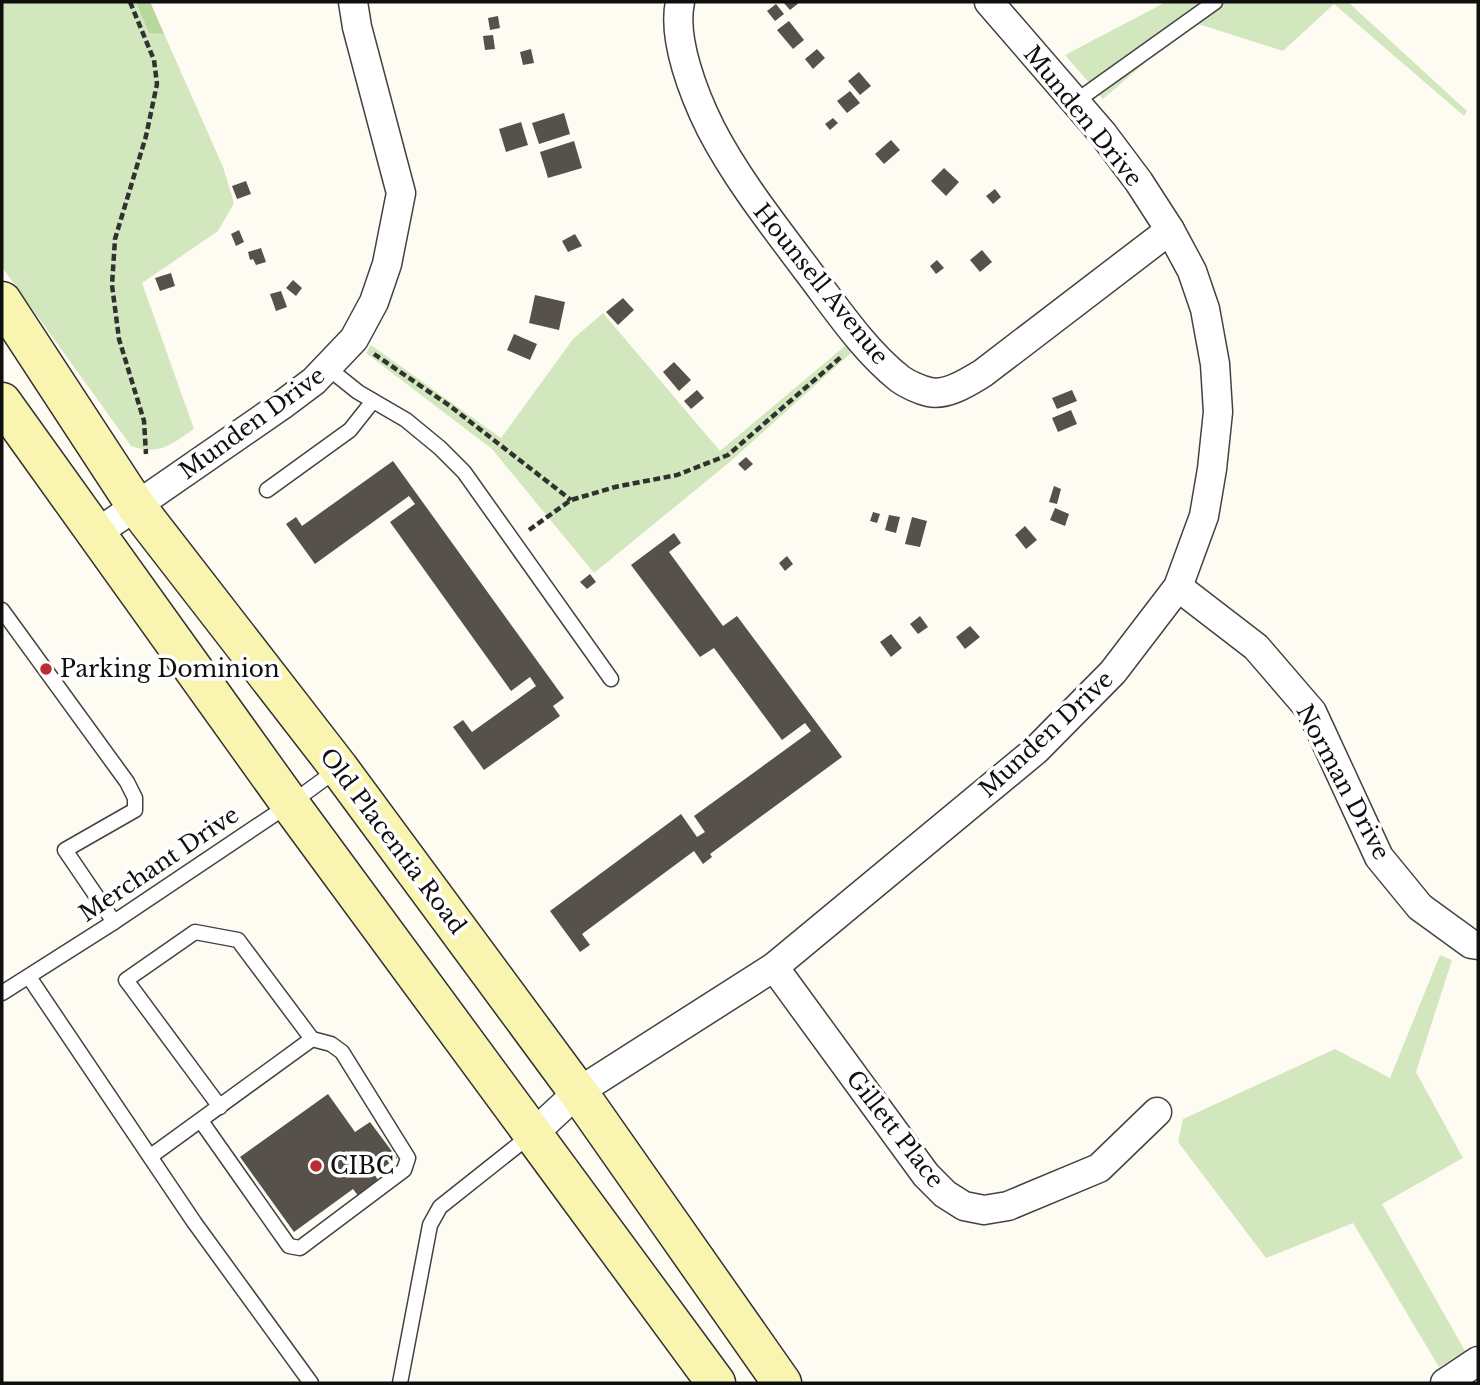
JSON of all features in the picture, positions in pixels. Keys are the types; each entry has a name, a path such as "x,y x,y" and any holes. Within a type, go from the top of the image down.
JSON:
{"main road":[{"name":"Old Placentia Road","path":"2,301 136,506 339,768 578,1092 782,1383"},
{"path":"2,402 290,804 716,1383"}],"street":[{"name":"Munden Drive","path":"97,533 282,405 328,368 354,339 381,284 401,193 357,27 353,2"},
{"name":"Hounsell Avenue","path":"680,2 677,15 679,41 711,128 749,194 860,340 903,381 931,393 959,387 983,373 1170,230"},
{"name":"Munden Drive","path":"533,1133 578,1092 774,967 1036,750 1113,672 1178,587 1204,516 1218,412 1215,364 1205,309 1192,271 1139,182 1103,134 989,2"},
{"name":"Norman Drive","path":"1178,587 1256,647 1312,712 1379,857 1420,907 1471,944 1478,946"},
{"name":"Gillett Place","path":"774,967 926,1175 945,1194 964,1206 984,1210 1008,1206 1099,1168 1157,1112"},
{"path":"1445,1383 1478,1361"}],"lane":[{"path":"1075,102 1215,2"},
{"path":"328,368 373,401 407,420 440,448 474,484 611,679"},
{"path":"267,490 350,430 373,401"},
{"path":"2,610 127,782 135,798 135,810 65,850 114,922"},
{"name":"Merchant Drive","path":"2,993 114,922 339,768"},
{"path":"201,1121 289,1246 300,1248 312,1242 404,1170 408,1158 342,1052 331,1044 312,1039 237,940 195,932 127,980 220,1107"},
{"path":"29,977 230,1273 311,1383"},
{"path":"151,1156 312,1039"},
{"path":"400,1383 430,1225 440,1207 533,1133"}],"path":[{"path":"130,2 153,60 157,84 150,121 115,239 111,285 119,340 144,421 146,454"},
{"path":"354,339 450,406 571,500"},
{"path":"513,540 571,500 615,486 684,472 728,455 860,340"}],"green space":[{"path":"2,2 150,2 223,167 234,203 218,231 142,283 194,429 165,447 150,450 131,446 2,267"},
{"path":"136,2 150,2 164,34 149,33"},
{"path":"1166,2 1348,2 1467,111 1464,116 1334,4 1283,51 1192,22 1103,99 1065,55"},
{"path":"603,313 720,451 845,346 851,353 731,461 594,573 492,449 366,353 371,345 501,438 573,339"},
{"path":"1440,955 1452,960 1416,1072 1463,1158 1382,1204 1465,1351 1439,1367 1353,1223 1266,1258 1178,1142 1183,1119 1335,1049 1390,1078"}],"building":[{"path":"783,2 800,2 790,10"},
{"path":"776,4 784,14 775,21 767,11"},
{"path":"498,16 500,28 490,30 488,18"},
{"path":"789,21 804,40 793,49 777,30"},
{"path":"493,35 495,49 485,50 483,36"},
{"path":"531,49 534,63 523,65 520,52"},
{"path":"817,49 825,58 813,69 805,59"},
{"path":"859,72 871,86 860,95 848,81"},
{"path":"850,91 860,103 847,113 837,101"},
{"path":"564,113 570,134 539,144 532,123"},
{"path":"833,118 838,123 830,130 825,124"},
{"path":"521,122 528,145 506,152 499,129"},
{"path":"891,140 900,150 884,164 875,154"},
{"path":"574,141 582,168 548,178 540,152"},
{"path":"944,168 959,182 946,196 931,181"},
{"path":"246,181 251,194 237,199 232,186"},
{"path":"995,189 1001,197 993,204 986,196"},
{"path":"239,230 244,242 236,246 231,234"},
{"path":"575,234 582,246 568,252 562,241"},
{"path":"261,248 266,262 256,265 253,259 250,260 248,252"},
{"path":"982,250 992,262 980,272 970,260"},
{"path":"937,260 944,268 936,274 930,266"},
{"path":"171,273 175,286 160,291 155,278"},
{"path":"293,280 302,288 296,296 286,288"},
{"path":"281,291 287,307 276,311 270,294"},
{"path":"535,295 565,302 559,330 529,323"},
{"path":"623,298 634,310 618,325 606,312"},
{"path":"514,334 537,344 530,360 507,350"},
{"path":"674,362 691,380 679,391 663,372"},
{"path":"697,390 704,398 691,409 684,401"},
{"path":"1072,390 1077,401 1057,409 1052,398"},
{"path":"1071,410 1077,424 1058,432 1052,418"},
{"path":"746,457 753,464 745,471 738,464"},
{"path":"393,461 564,698 553,706 560,716 484,770 453,727 463,720 472,732 536,686 530,677 511,691 390,522 415,504 409,496 315,564 286,524 296,517 302,526"},
{"path":"1054,486 1061,489 1057,504 1049,502"},
{"path":"1055,508 1069,514 1065,526 1050,520"},
{"path":"873,512 880,514 877,523 870,521"},
{"path":"889,515 900,517 896,533 885,530"},
{"path":"912,517 927,521 920,547 905,544"},
{"path":"1025,526 1037,540 1026,549 1015,535"},
{"path":"674,533 681,543 669,552 723,626 737,616 842,757 710,854 712,857 703,864 694,851 582,934 590,945 580,952 550,911 681,814 697,837 705,832 694,816 811,731 805,723 782,740 714,648 700,657 631,565"},
{"path":"787,556 793,564 785,571 779,563"},
{"path":"590,574 596,582 587,589 580,582"},
{"path":"920,616 928,627 918,634 910,624"},
{"path":"970,626 980,637 965,649 956,637"},
{"path":"891,634 902,648 891,657 880,642"},
{"name":"CIBC","path":"328,1094 355,1132 370,1122 397,1158 374,1174 385,1190 365,1205 353,1189 294,1232 240,1157"}],"place":[{"name":"Parking Dominion","path":"46,669"},
{"name":"CIBC","path":"316,1166"}]}
